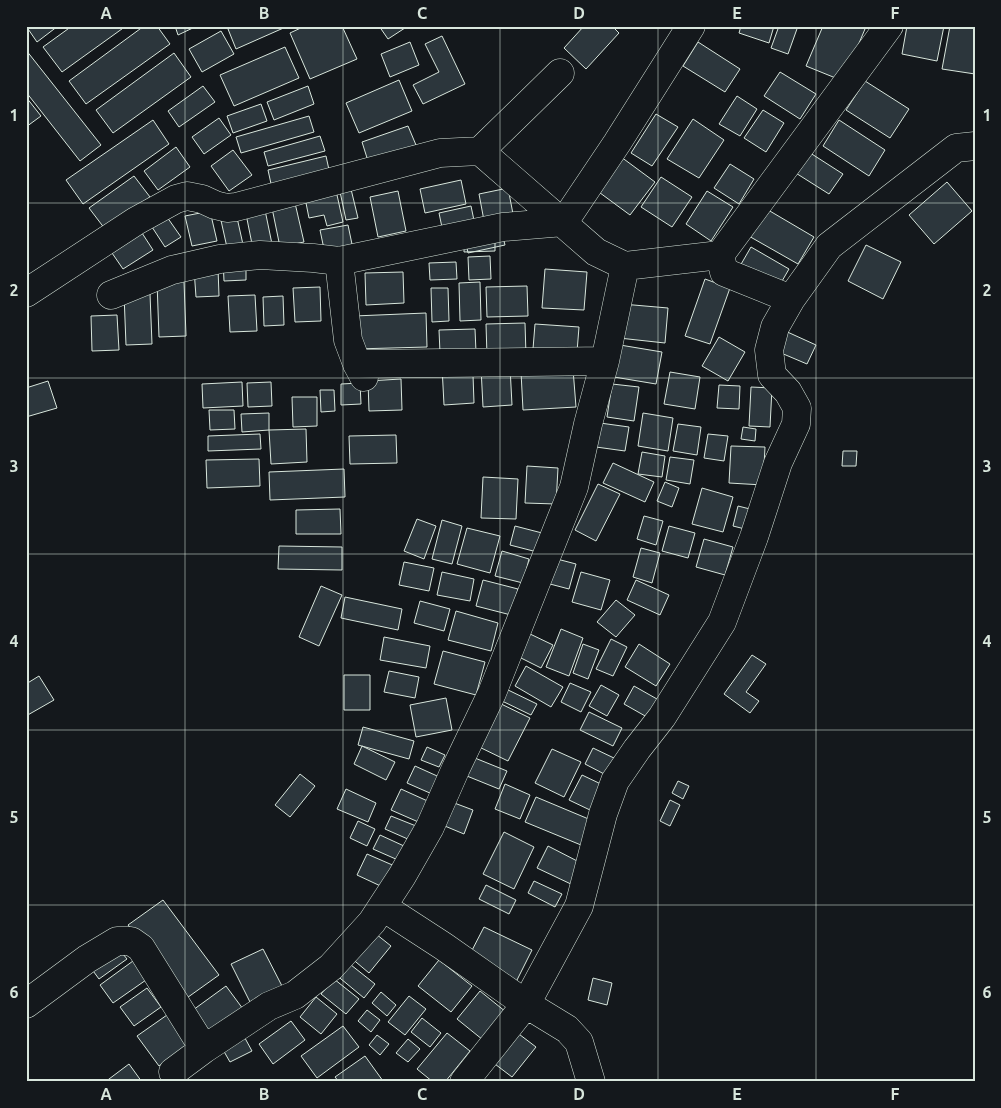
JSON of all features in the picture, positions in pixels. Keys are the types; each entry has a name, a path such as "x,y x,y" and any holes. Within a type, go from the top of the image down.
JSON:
{"street":[{"path":"564,222 617,143 691,26"},
{"path":"480,151 564,222 596,252 625,266 720,255 889,26"},
{"path":"26,293 136,221 176,199 187,196 227,208 236,207 440,153 480,151 560,73"},
{"path":"464,1082 526,1004 579,906 603,814 615,781 662,717 722,622 754,537 778,463 796,424 797,408 788,392 772,375 768,350 775,326 791,299 829,246 956,148 975,146"},
{"path":"111,295 172,270 220,259 260,255 339,261 503,226 564,222"},
{"path":"720,255 724,272 791,299"},
{"path":"339,261 348,340 360,371 606,361"},
{"path":"173,1072 269,1006 295,995 331,968 383,907 430,827 492,693 574,487 588,424 606,361 625,266"},
{"path":"383,907 526,1004 567,1029 579,1042 591,1082"},
{"path":"26,1004 103,949 117,941 131,941 141,948 204,1049"}],"building":[{"path":"26,26 58,26 37,42"},
{"path":"72,26 126,26 62,72 43,47"},
{"path":"144,26 157,26 170,44 86,104 69,81"},
{"path":"175,26 197,26 178,35"},
{"path":"235,26 288,26 236,49 228,29"},
{"path":"305,26 342,26 357,59 310,79 290,33"},
{"path":"379,26 408,26 388,39"},
{"path":"584,26 612,26 619,33 586,69 564,48"},
{"path":"741,26 774,26 769,43 739,33"},
{"path":"779,26 798,26 788,54 771,48"},
{"path":"823,26 857,26 865,29 843,81 806,66"},
{"path":"907,26 944,26 937,61 902,54"},
{"path":"950,26 975,26 975,74 942,69"},
{"path":"221,31 234,54 202,72 189,49"},
{"path":"442,36 465,84 423,104 413,85 439,72 425,44"},
{"path":"410,42 419,65 390,77 381,54"},
{"path":"698,42 740,69 725,92 683,66"},
{"path":"285,47 299,78 234,106 220,75"},
{"path":"26,50 101,145 80,161 26,92"},
{"path":"174,53 191,77 113,133 96,110"},
{"path":"780,72 816,94 800,119 764,96"},
{"path":"399,80 412,111 359,133 346,103"},
{"path":"865,81 909,109 890,138 846,110"},
{"path":"203,86 215,102 179,127 168,111"},
{"path":"308,86 314,104 274,120 267,102"},
{"path":"737,96 757,109 740,136 719,124"},
{"path":"26,97 41,116 26,127"},
{"path":"261,104 267,121 233,133 227,116"},
{"path":"763,110 784,123 766,152 744,138"},
{"path":"656,114 678,127 652,166 631,153"},
{"path":"309,116 314,132 241,153 236,137"},
{"path":"219,118 231,135 204,154 192,137"},
{"path":"693,119 724,140 699,178 667,159"},
{"path":"153,120 169,144 83,204 66,180"},
{"path":"839,120 885,150 869,176 823,146"},
{"path":"408,126 416,145 368,161 362,142"},
{"path":"320,136 325,151 268,166 264,152"},
{"path":"176,147 190,167 158,190 144,171"},
{"path":"804,149 843,174 829,194 791,170"},
{"path":"233,150 252,175 229,191 211,166"},
{"path":"617,154 655,182 630,215 592,187"},
{"path":"326,156 331,179 273,193 268,170"},
{"path":"730,164 754,179 739,204 714,188"},
{"path":"134,176 150,197 105,229 89,208"},
{"path":"661,177 692,197 672,227 641,207"},
{"path":"461,180 466,204 425,213 420,189"},
{"path":"947,182 972,211 934,244 909,215"},
{"path":"350,185 358,218 346,220 339,187"},
{"path":"335,186 343,222 327,226 324,215 309,218 304,193"},
{"path":"508,188 514,219 485,226 479,194"},
{"path":"398,191 406,231 378,237 370,197"},
{"path":"707,191 733,207 711,241 686,224"},
{"path":"295,203 304,242 280,247 272,208"},
{"path":"471,206 476,230 444,237 439,213"},
{"path":"763,207 814,237 798,264 747,235"},
{"path":"265,210 272,244 253,249 246,214"},
{"path":"210,211 217,241 192,246 185,216"},
{"path":"236,213 244,249 228,252 220,216"},
{"path":"167,217 181,237 165,247 152,227"},
{"path":"348,225 353,249 325,254 320,230"},
{"path":"501,229 505,245 468,253 465,237"},
{"path":"142,233 153,250 123,269 112,253"},
{"path":"495,236 495,251 464,252 464,238"},
{"path":"866,245 901,262 883,299 848,281"},
{"path":"751,247 789,269 778,288 740,266"},
{"path":"490,256 491,279 469,280 468,257"},
{"path":"246,259 246,280 224,281 223,260"},
{"path":"456,262 457,279 430,280 429,263"},
{"path":"218,268 219,296 196,297 194,269"},
{"path":"545,269 587,272 584,310 542,308"},
{"path":"403,272 404,303 366,305 365,273"},
{"path":"705,279 730,288 710,344 685,336"},
{"path":"184,281 186,336 159,337 157,282"},
{"path":"480,282 481,320 460,321 459,283"},
{"path":"527,286 528,316 487,317 486,287"},
{"path":"320,287 321,321 295,322 293,288"},
{"path":"431,288 448,288 449,321 432,322"},
{"path":"124,294 150,294 152,344 126,345"},
{"path":"255,295 257,331 230,332 228,296"},
{"path":"283,296 284,325 264,326 263,297"},
{"path":"622,304 668,308 665,343 619,338"},
{"path":"426,313 427,347 355,349 354,316"},
{"path":"117,315 119,350 92,351 91,316"},
{"path":"525,323 526,355 487,356 486,324"},
{"path":"535,324 579,327 577,352 533,349"},
{"path":"475,329 476,352 440,353 439,330"},
{"path":"783,330 816,345 807,364 774,350"},
{"path":"719,337 745,352 728,381 702,366"},
{"path":"620,345 662,352 656,384 614,377"},
{"path":"442,367 473,375 474,403 444,405"},
{"path":"510,367 512,405 483,407 481,368"},
{"path":"573,369 576,407 523,410 521,372"},
{"path":"670,372 700,377 695,409 664,404"},
{"path":"401,379 402,410 369,411 368,381"},
{"path":"48,381 57,408 26,417 26,388"},
{"path":"242,382 243,406 203,408 202,384"},
{"path":"271,382 272,406 248,407 247,383"},
{"path":"360,383 361,404 341,405 341,384"},
{"path":"612,384 639,387 634,421 607,417"},
{"path":"719,385 740,386 739,409 717,408"},
{"path":"751,387 772,388 770,427 749,426"},
{"path":"320,390 334,390 335,411 321,412"},
{"path":"292,397 317,397 317,426 293,427"},
{"path":"209,410 234,410 235,429 210,430"},
{"path":"269,413 269,430 242,432 241,414"},
{"path":"643,413 673,418 668,451 638,446"},
{"path":"600,423 629,427 625,451 596,447"},
{"path":"678,424 701,427 697,455 673,451"},
{"path":"743,427 756,429 755,441 741,439"},
{"path":"306,429 307,462 271,464 269,430"},
{"path":"260,434 261,449 208,451 208,436"},
{"path":"708,434 728,436 724,461 704,458"},
{"path":"396,435 397,463 350,464 349,436"},
{"path":"731,446 765,447 763,485 729,483"},
{"path":"843,451 857,451 856,466 842,466"},
{"path":"642,452 665,456 662,477 638,474"},
{"path":"670,457 694,460 690,484 666,480"},
{"path":"259,459 260,486 207,488 206,460"},
{"path":"613,463 654,482 645,502 603,483"},
{"path":"527,466 558,468 556,504 525,503"},
{"path":"344,469 345,497 270,500 269,472"},
{"path":"483,477 518,479 516,519 481,518"},
{"path":"665,482 679,488 672,507 657,501"},
{"path":"598,484 620,494 596,541 575,530"},
{"path":"702,488 733,497 723,532 692,524"},
{"path":"738,506 754,510 749,530 733,526"},
{"path":"340,509 341,534 296,534 296,510"},
{"path":"644,516 663,521 656,545 637,539"},
{"path":"417,519 436,526 424,559 404,551"},
{"path":"442,520 462,526 452,564 432,559"},
{"path":"515,526 546,534 541,553 510,545"},
{"path":"669,526 695,533 688,558 662,551"},
{"path":"467,528 500,536 490,573 457,564"},
{"path":"704,539 733,547 725,575 696,567"},
{"path":"279,546 342,547 342,570 278,569"},
{"path":"641,548 660,553 652,583 633,577"},
{"path":"502,551 529,559 523,583 495,576"},
{"path":"557,559 576,564 569,589 550,584"},
{"path":"404,562 434,568 429,591 399,585"},
{"path":"442,572 474,579 470,601 437,595"},
{"path":"581,572 610,580 601,610 572,602"},
{"path":"483,580 518,589 511,615 476,606"},
{"path":"636,580 669,595 660,615 627,600"},
{"path":"321,586 342,595 319,646 299,637"},
{"path":"345,597 402,609 398,630 341,618"},
{"path":"616,600 635,615 616,637 597,622"},
{"path":"420,601 450,609 444,631 414,623"},
{"path":"456,611 498,623 491,651 448,640"},
{"path":"561,629 583,638 569,676 546,667"},
{"path":"528,633 553,645 541,668 517,656"},
{"path":"384,637 430,646 426,668 380,660"},
{"path":"611,639 627,647 613,676 596,669"},
{"path":"583,644 599,650 588,679 573,673"},
{"path":"639,644 670,664 656,686 625,667"},
{"path":"443,651 485,662 476,695 434,684"},
{"path":"752,655 766,664 746,692 759,701 750,713 724,694"},
{"path":"526,666 563,687 551,707 515,686"},
{"path":"389,671 419,677 415,698 384,692"},
{"path":"344,675 370,675 370,710 344,710"},
{"path":"39,676 54,700 26,716 26,684"},
{"path":"570,683 591,692 581,712 561,702"},
{"path":"601,685 619,695 607,716 589,706"},
{"path":"634,686 664,703 654,721 624,704"},
{"path":"506,689 537,704 531,715 500,700"},
{"path":"446,698 452,730 416,737 410,705"},
{"path":"495,701 530,718 508,761 473,744"},
{"path":"589,712 622,728 613,746 580,730"},
{"path":"363,727 414,741 409,759 358,745"},
{"path":"362,746 395,762 386,780 354,764"},
{"path":"427,747 445,755 439,767 421,760"},
{"path":"593,748 616,759 608,776 585,764"},
{"path":"552,749 581,762 564,797 535,783"},
{"path":"465,754 507,771 499,789 457,772"},
{"path":"415,766 446,780 439,797 407,783"},
{"path":"300,774 315,786 290,817 275,805"},
{"path":"582,775 603,785 590,810 569,800"},
{"path":"678,781 689,786 683,799 672,793"},
{"path":"505,784 530,795 520,819 495,809"},
{"path":"346,789 376,803 368,822 337,809"},
{"path":"401,789 432,803 423,824 391,810"},
{"path":"536,797 591,820 581,845 525,822"},
{"path":"670,800 680,805 670,826 660,821"},
{"path":"449,801 473,810 464,834 440,824"},
{"path":"391,816 416,826 410,840 385,829"},
{"path":"358,821 375,829 367,846 350,838"},
{"path":"504,832 534,847 514,889 483,874"},
{"path":"380,835 404,846 398,860 373,849"},
{"path":"548,846 583,864 573,885 537,868"},
{"path":"367,854 397,867 387,889 357,875"},
{"path":"534,881 562,894 555,907 528,893"},
{"path":"486,885 516,900 509,914 479,899"},
{"path":"163,900 219,975 184,1000 128,925"},
{"path":"484,927 532,950 515,984 467,960"},
{"path":"371,930 391,946 369,973 350,957"},
{"path":"115,944 127,959 99,979 88,964"},
{"path":"263,949 282,986 250,1002 231,964"},
{"path":"439,960 472,986 451,1012 418,986"},
{"path":"133,961 146,980 113,1003 100,985"},
{"path":"346,961 375,984 364,998 335,974"},
{"path":"593,978 612,983 607,1005 588,1000"},
{"path":"334,979 359,999 346,1014 321,994"},
{"path":"226,986 243,1009 210,1033 193,1010"},
{"path":"147,988 161,1007 134,1026 120,1007"},
{"path":"480,991 511,1016 488,1044 457,1019"},
{"path":"381,992 396,1005 387,1016 372,1003"},
{"path":"409,996 426,1009 405,1035 388,1022"},
{"path":"316,997 337,1014 321,1034 300,1017"},
{"path":"367,1010 380,1020 371,1032 358,1021"},
{"path":"167,1015 188,1044 159,1066 137,1036"},
{"path":"422,1018 441,1033 430,1047 411,1032"},
{"path":"291,1021 305,1040 273,1064 259,1044"},
{"path":"343,1026 359,1047 317,1078 301,1056"},
{"path":"511,1028 536,1047 512,1077 487,1058"},
{"path":"240,1029 252,1051 230,1062 218,1041"},
{"path":"447,1033 470,1051 445,1082 433,1082 417,1069"},
{"path":"377,1035 389,1044 380,1055 369,1045"},
{"path":"408,1039 420,1049 408,1062 396,1053"},
{"path":"365,1056 383,1081 339,1082 335,1077"},
{"path":"129,1064 142,1082 105,1082"}]}
